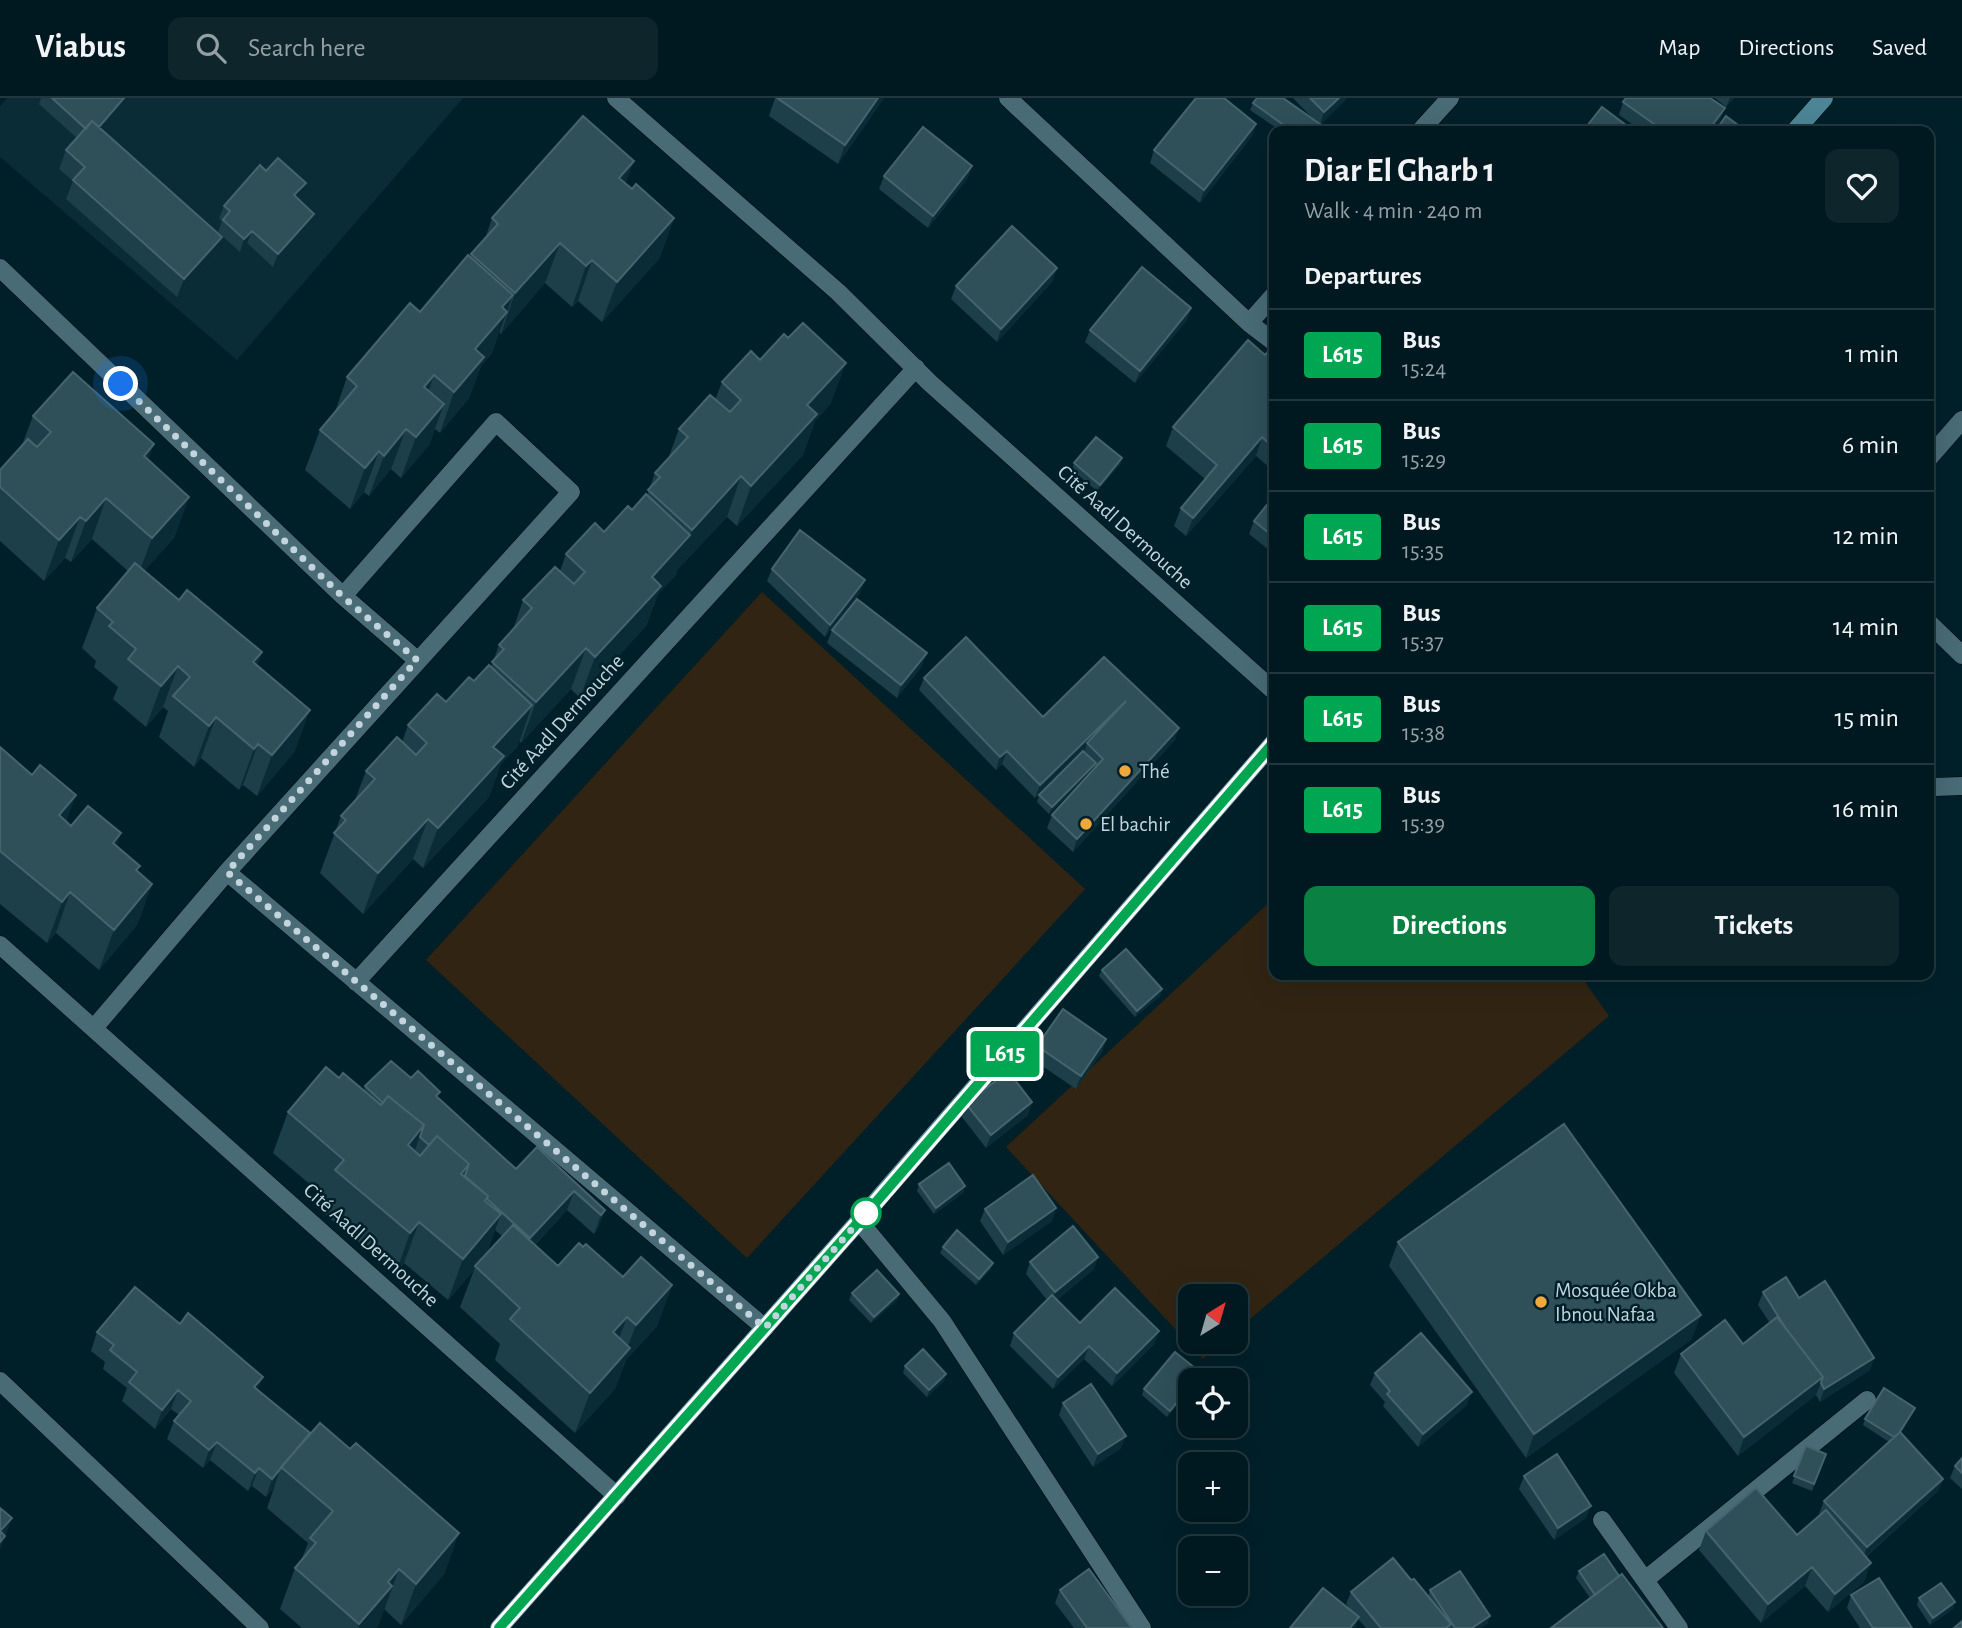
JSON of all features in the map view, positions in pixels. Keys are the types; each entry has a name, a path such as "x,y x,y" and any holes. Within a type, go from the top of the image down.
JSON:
{"main road":[{"path":"1799,126 1824,98"},
{"path":"499,1628 859,1221 1269,748"}],"street":[{"name":"Cité Aadl Dermouche","path":"616,98 838,292 916,368 1269,686"},
{"path":"1008,98 1249,323 1269,338"},
{"path":"1425,126 1450,98"},
{"path":"0,268 342,596 417,660"},
{"path":"1249,323 1269,301"},
{"name":"Cité Aadl Dermouche","path":"356,982 916,368"},
{"path":"1934,453 1962,420"},
{"path":"94,1028 227,872 571,492 496,422 342,596"},
{"path":"1934,628 1962,654"},
{"path":"1934,787 1962,786"},
{"path":"227,872 765,1328"},
{"name":"Cité Aadl Dermouche","path":"0,944 617,1496"},
{"path":"859,1221 942,1321 1142,1628"},
{"path":"0,1381 260,1628"},
{"path":"1645,1580 1867,1399"},
{"path":"1602,1520 1679,1628"}],"shaded area":[{"path":"7,98 463,98 237,360 0,157 0,106"},
{"path":"762,592 1085,889 747,1258 426,960"},
{"path":"1269,903 1269,980 1584,980 1609,1016 1248,1321 1248,1284 1178,1284 1178,1332 1006,1147"}],"building":[{"path":"52,98 124,98 99,127 92,121 86,129"},
{"path":"777,98 878,98 845,145"},
{"path":"1196,98 1224,98 1256,124 1204,190 1154,150"},
{"path":"1257,98 1283,98 1323,126 1285,126 1253,103"},
{"path":"1310,98 1339,98 1324,112"},
{"path":"1626,98 1710,98 1725,108 1712,126 1657,126 1623,102"},
{"path":"1602,107 1627,126 1587,126"},
{"path":"583,116 634,161 619,178 632,189 636,184 674,218 617,282 592,260 586,266 560,243 515,293 471,254 498,224 492,218"},
{"path":"1726,116 1739,126 1719,126"},
{"path":"92,121 222,237 184,279 73,180 85,167 66,150"},
{"path":"923,127 972,166 933,216 884,176"},
{"path":"278,158 306,183 294,195 314,214 278,254 252,231 244,239 223,220 230,211 224,206 260,165 266,171"},
{"path":"1012,226 1057,268 1001,329 956,286"},
{"path":"468,255 513,295 502,307 507,312 475,349 484,357 454,392 434,375 424,387 444,404 416,437 406,429 384,456 379,451 365,468 320,430 357,386 347,377 410,303 420,312"},
{"path":"1142,267 1191,308 1140,371 1090,330"},
{"path":"803,323 846,363 807,405 817,414 751,486 741,476 692,530 648,490 660,477 655,473 688,437 679,429 710,395 730,412 741,400 722,382 751,351 760,360 784,334 788,338"},
{"path":"1248,340 1265,355 1269,351 1269,443 1262,437 1193,518 1181,508 1217,465 1173,427"},
{"path":"73,372 154,444 144,456 189,497 152,538 106,498 86,521 80,517 59,540 0,487 0,470 28,439 37,447 51,432 33,416"},
{"path":"1096,437 1122,458 1100,485 1074,463"},
{"path":"646,494 690,535 652,577 661,586 595,657 586,648 536,702 492,662 504,649 499,645 532,608 523,600 555,567 574,584 585,572 566,554 595,523 604,532 628,506 632,510"},
{"path":"1269,502 1269,533 1254,521"},
{"path":"800,530 865,580 830,625 772,569"},
{"path":"135,563 179,600 187,590 262,652 253,662 310,710 272,755 258,744 254,749 216,717 209,726 173,696 190,677 178,666 161,686 128,659 136,649 109,626 113,622 97,608"},
{"path":"857,599 927,653 901,685 832,630"},
{"path":"966,637 1043,717 1104,657 1179,728 1077,839 1052,815 1103,759 1087,743 1126,701 1040,785 1007,751 1000,757 924,678"},
{"path":"489,665 532,705 493,747 504,756 438,828 428,819 378,873 334,833 346,820 341,816 375,779 366,771 397,737 416,755 427,743 408,725 437,694 446,702 469,677 474,681"},
{"path":"0,747 32,775 40,765 76,795 59,815 71,826 88,806 121,833 113,843 140,866 136,870 152,884 114,930 70,892 62,902 0,851"},
{"path":"1083,751 1096,763 1052,807 1039,795"},
{"path":"1126,949 1162,989 1137,1011 1102,970"},
{"path":"1063,1009 1106,1039 1081,1076 1037,1046"},
{"path":"391,1061 411,1078 418,1071 440,1092 436,1096 516,1169 537,1147 605,1210 601,1215 574,1191 530,1238 465,1176 469,1164 437,1136 429,1145 420,1137 424,1125 388,1096 383,1103 365,1086"},
{"path":"326,1067 339,1078 343,1073 381,1105 388,1096 424,1125 408,1145 420,1156 437,1136 469,1164 461,1174 488,1196 485,1201 501,1214 463,1259 419,1222 410,1233 335,1170 344,1160 288,1112"},
{"path":"1008,1071 1032,1102 991,1135 966,1104"},
{"name":"Mosquée Okba Ibnou Nafaa","path":"1564,1124 1701,1315 1534,1434 1398,1242"},
{"path":"949,1163 965,1186 936,1208 919,1184"},
{"path":"1033,1175 1056,1208 1008,1242 985,1209"},
{"path":"513,1225 558,1266 579,1243 583,1247 586,1244 623,1277 641,1257 672,1285 636,1325 627,1317 613,1332 630,1348 590,1393 510,1319 520,1308 475,1266"},
{"path":"1073,1226 1098,1257 1055,1292 1030,1262"},
{"path":"957,1230 993,1263 979,1279 943,1247"},
{"path":"877,1270 899,1294 874,1317 852,1293"},
{"path":"1786,1277 1799,1298 1825,1281 1874,1358 1824,1389 1821,1383 1823,1377 1785,1327 1763,1292"},
{"path":"135,1287 180,1324 188,1313 263,1377 254,1387 310,1433 272,1479 259,1468 255,1473 217,1442 209,1450 174,1421 191,1401 178,1390 162,1410 129,1382 137,1372 110,1350 114,1345 97,1332"},
{"path":"1115,1288 1159,1331 1117,1373 1089,1346 1058,1377 1014,1333 1052,1295 1080,1323"},
{"path":"1777,1317 1823,1377 1744,1437 1681,1354 1725,1320 1743,1344"},
{"path":"1421,1333 1472,1392 1423,1434 1387,1394 1390,1391 1375,1373"},
{"path":"923,1349 946,1374 929,1390 905,1366"},
{"path":"1175,1352 1195,1368 1178,1368 1178,1401 1170,1411 1144,1389"},
{"path":"1091,1384 1126,1436 1098,1454 1063,1403"},
{"path":"1884,1388 1915,1408 1894,1437 1865,1419"},
{"path":"320,1423 350,1449 356,1443 459,1533 416,1584 399,1569 388,1582 392,1586 359,1624 295,1568 316,1543 310,1538 333,1511 281,1467"},
{"path":"1900,1432 1943,1479 1867,1547 1824,1501"},
{"path":"1806,1446 1826,1454 1814,1484 1794,1476"},
{"path":"1557,1454 1591,1506 1558,1528 1524,1476"},
{"path":"1962,1458 1962,1473 1955,1466"},
{"path":"1756,1488 1797,1535 1826,1510 1871,1563 1835,1594 1812,1567 1768,1604 1706,1531"},
{"path":"0,1508 12,1518 0,1531"},
{"path":"1604,1554 1619,1576 1595,1595 1579,1571"},
{"path":"1393,1558 1451,1624 1446,1628 1381,1628 1351,1592"},
{"path":"1089,1569 1131,1627 1087,1628 1060,1590"},
{"path":"1460,1571 1490,1616 1472,1628 1455,1628 1430,1590"},
{"path":"1622,1574 1663,1628 1551,1628"},
{"path":"1879,1578 1912,1628 1873,1628 1851,1595"},
{"path":"1941,1583 1955,1602 1933,1618 1919,1598"},
{"path":"1323,1588 1359,1617 1350,1628 1290,1628"}],"bus line":[{"name":"L615","path":"499,1628 877,1201 1269,748"}],"place":[{"name":"Thé","path":"1125,771"},
{"name":"El bachir","path":"1086,824"},
{"name":"Mosquée Okba Ibnou Nafaa","path":"1541,1302"}],"route":[{"path":"121,384 342,596 417,660 227,872 765,1328 866,1213"}]}
